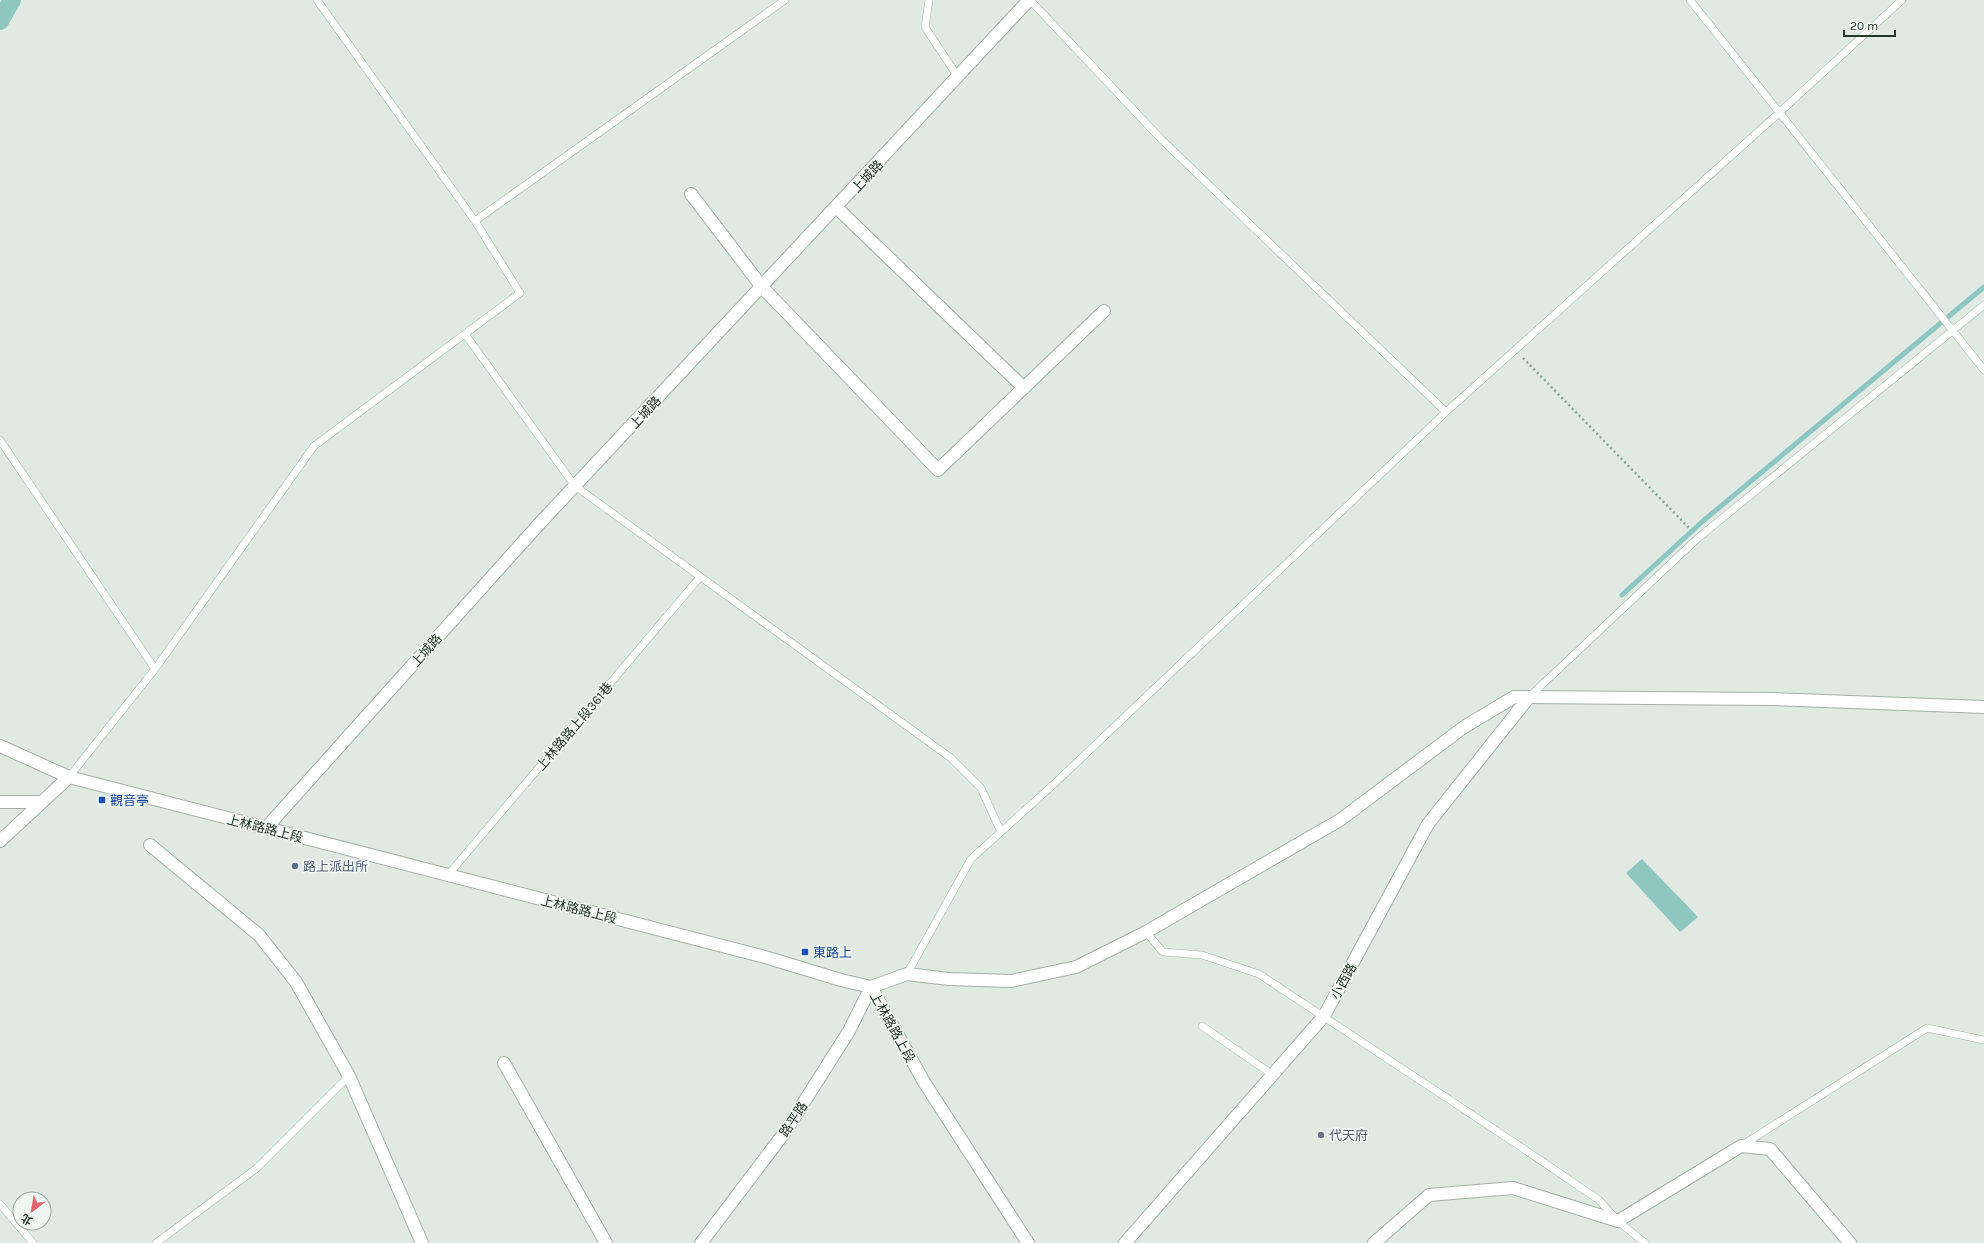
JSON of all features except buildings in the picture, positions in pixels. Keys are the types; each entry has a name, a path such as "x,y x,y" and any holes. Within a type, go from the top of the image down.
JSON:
{"street":[{"name":"上城路","path":"266,828 575,486 837,208 1030,0"},
{"path":"691,194 762,287 938,470 1104,311"},
{"path":"837,208 1024,388"},
{"path":"871,987 907,974 1010,981 1076,968 1146,932 1340,820 1464,727 1514,697 1773,699 1984,707"},
{"name":"小西路","path":"1125,1243 1324,1016 1428,824 1529,697"},
{"name":"上林路路上段","path":"0,746 68,777 766,957 841,980 871,987 924,1082 1028,1243"},
{"path":"0,841 68,777"},
{"path":"0,802 41,802"},
{"path":"150,845 259,935 296,982 349,1076 422,1243"},
{"name":"路平路","path":"701,1243 785,1132 849,1031 871,987"},
{"path":"504,1063 606,1243"},
{"path":"1374,1243 1429,1195 1513,1188 1618,1221 1741,1146 1770,1149 1850,1243"}],"lane":[{"path":"68,777 155,669 314,446 520,293 475,221 317,0"},
{"path":"475,221 785,0"},
{"path":"930,0 925,27 958,77"},
{"path":"1030,0 1161,139 1446,412"},
{"path":"1690,0 1984,370"},
{"path":"907,974 971,859 1054,784 1446,412 1780,112 1902,0"},
{"path":"1529,697 1698,538 1954,331 1984,305"},
{"path":"465,334 575,486 951,758 981,788 1001,832"},
{"path":"0,440 155,669"},
{"name":"上林路路上段361巷","path":"448,875 700,577"},
{"path":"1146,932 1163,952 1202,955 1259,974 1599,1200 1618,1221 1645,1243"},
{"path":"1202,1026 1273,1075"},
{"path":"1741,1146 1927,1028 1984,1040"},
{"path":"156,1243 258,1168 349,1076"},
{"path":"0,1204 33,1243"}],"path":[{"path":"1515,350 1698,538"}],"water":[{"path":"1642,859 1698,917 1680,932 1626,873"}],"waterway":[{"path":"0,21 12,0"},
{"path":"1622,595 1703,521 1984,287"}],"place":[{"name":"觀音亭","path":"102,800"},
{"name":"路上派出所","path":"295,866"},
{"name":"東路上","path":"805,952"},
{"name":"代天府","path":"1321,1135"}]}
